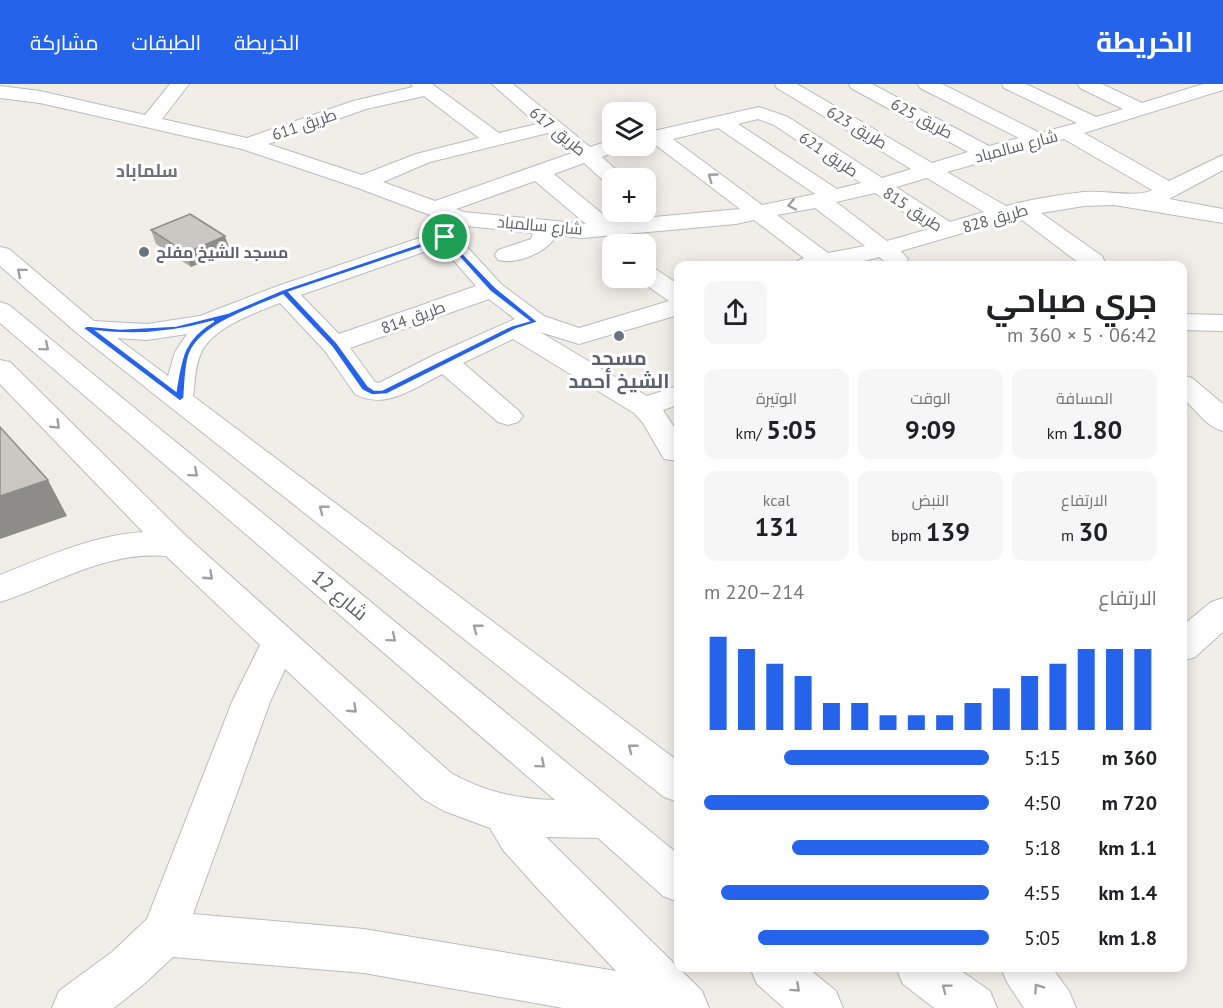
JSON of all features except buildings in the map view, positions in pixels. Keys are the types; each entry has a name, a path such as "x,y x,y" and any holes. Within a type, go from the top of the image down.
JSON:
{"street":[{"path":"40,97 57,84"},
{"path":"150,121 180,84"},
{"name":"طريق 617","path":"501,84 603,168"},
{"name":"طريق 623","path":"784,84 930,171"},
{"name":"طريق 625","path":"858,84 986,153"},
{"path":"927,84 1036,139"},
{"path":"1011,84 1096,123"},
{"path":"1087,84 1141,110"},
{"path":"1175,84 1196,93"},
{"name":"شارع سالمباد","path":"0,92 40,97 248,144 363,182 433,209 452,227 544,226 593,229 736,217 878,186 986,153 1067,132 1223,84"},
{"path":"422,87 495,140"},
{"name":"طريق 611","path":"248,144 353,98 422,87"},
{"name":"طريق 621","path":"773,118 829,110"},
{"path":"656,137 759,113 773,118"},
{"name":"طريق 621","path":"773,118 878,186"},
{"path":"722,122 825,198 898,261"},
{"path":"363,182 423,158 553,126"},
{"path":"1067,132 1168,190"},
{"path":"656,141 759,212 813,261"},
{"path":"433,209 602,149"},
{"path":"1148,202 1223,161"},
{"path":"930,171 1012,212 1093,261"},
{"path":"538,172 602,239"},
{"name":"طريق 815","path":"878,186 948,231"},
{"name":"طريق 828","path":"833,261 884,249 1012,212 1084,199 1114,198 1148,202 1223,216"},
{"path":"656,216 664,224"},
{"path":"507,255 539,244 545,236 544,226"},
{"path":"87,328 147,332 176,329 231,314 452,227 492,289 524,325 644,407 654,418 674,450"},
{"path":"0,254 87,328 674,780"},
{"path":"656,281 674,293"},
{"name":"طريق 814","path":"334,345 492,289"},
{"path":"284,292 334,345 365,388 372,392 384,392 444,361 524,325 579,336 674,308"},
{"name":"شارع 12","path":"0,310 607,819 674,878"},
{"path":"180,398 185,355 195,340 211,326 231,314"},
{"path":"1187,322 1223,323"},
{"path":"444,361 508,417"},
{"path":"0,368 175,545 437,786 480,808 504,815 534,820 607,819"},
{"path":"1187,388 1205,402 1223,422"},
{"path":"644,407 674,396"},
{"path":"84,556 101,545 118,527 128,508 129,497"},
{"path":"0,589 113,547 141,542 175,545"},
{"path":"1187,643 1223,611"},
{"path":"76,1008 128,968 164,934 251,702 280,642"},
{"path":"504,815 518,836 553,875 683,1006"},
{"path":"164,934 364,951 683,1006"},
{"path":"778,972 819,1008"},
{"path":"924,972 973,1008"},
{"path":"1027,972 1052,1008"}],"place":[{"name":"مسجد الشيخ مفلح","path":"144,252"},
{"name":"مسجد الشيخ أحمد","path":"619,336"}],"district":[{"name":"سلماباد","path":"147,170"}],"route":[{"path":"445,237 284,292 231,314 211,326 195,340 185,355 180,398 87,328 120,332 176,329 205,323 284,292 334,345 365,388 372,392 384,392 514,328 535,322 492,289 445,237"}]}
